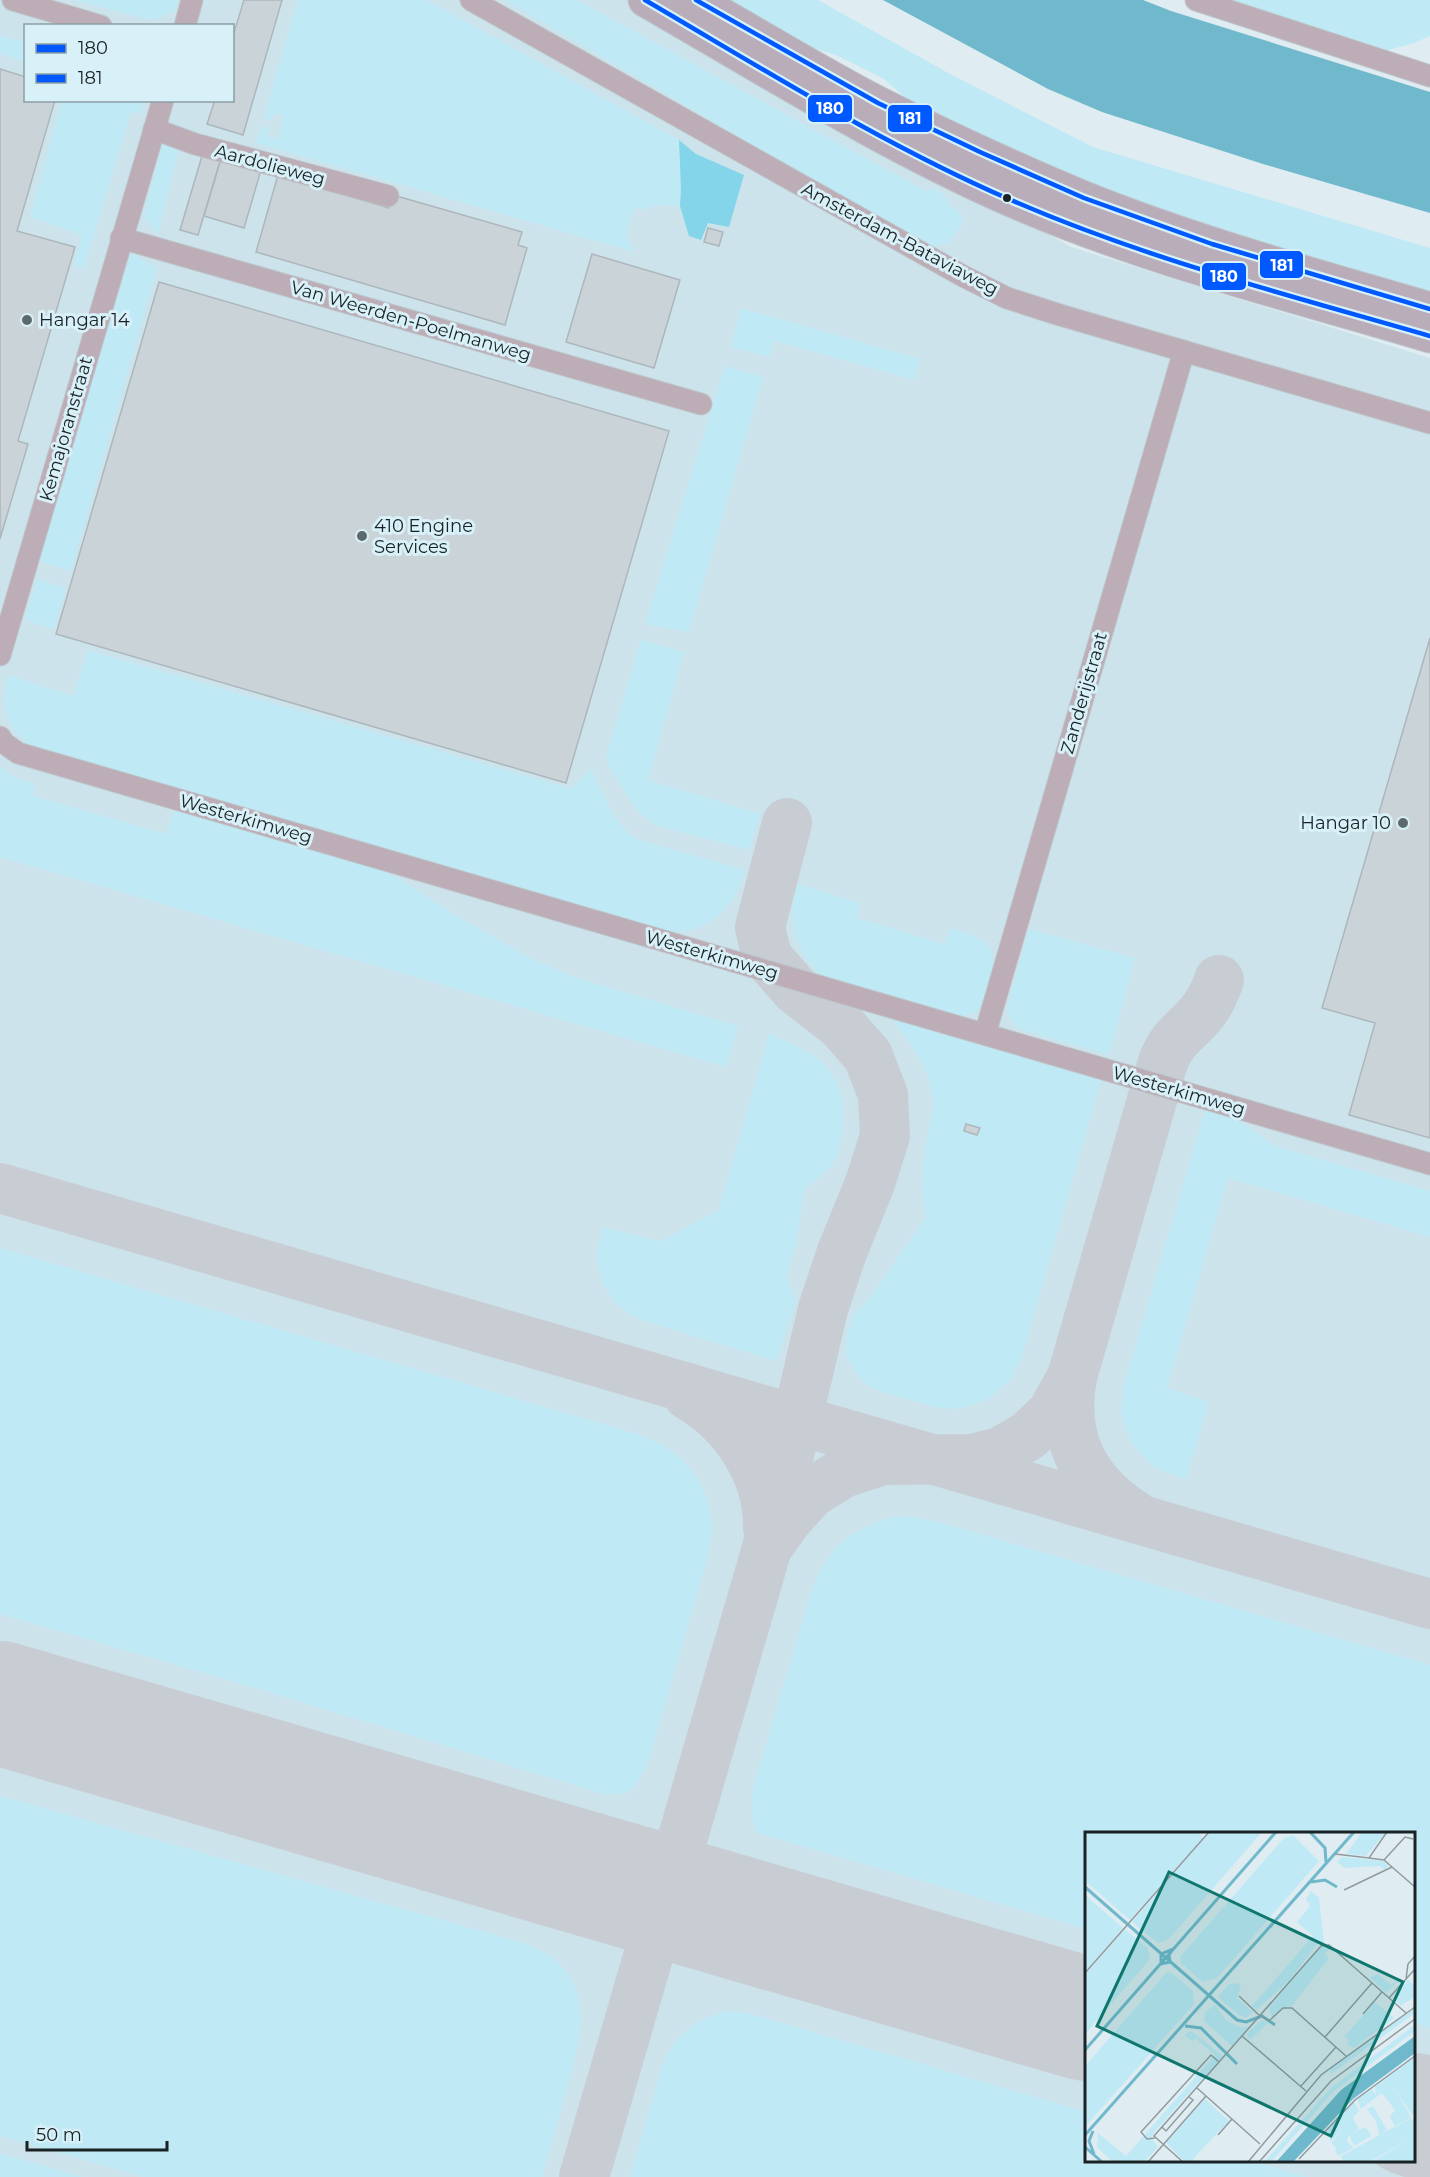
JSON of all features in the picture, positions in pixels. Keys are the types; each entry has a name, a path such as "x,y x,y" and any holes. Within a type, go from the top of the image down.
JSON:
{"main road":[{"path":"645,0 866,127 1012,200 1143,251 1430,336"},
{"path":"696,0 878,102 1002,162 1085,198 1295,270 1430,309"}],"street":[{"path":"14,0 94,24"},
{"path":"186,24 192,0"},
{"name":"Amsterdam-Bataviaweg","path":"471,0 963,276 1018,301 1430,423"},
{"path":"1196,0 1430,76"},
{"name":"Kemajoranstraat","path":"0,655 162,102"},
{"name":"Aardolieweg","path":"154,129 195,144 388,196"},
{"name":"Van Weerden-Poelmanweg","path":"121,238 701,404"},
{"name":"Zanderijstraat","path":"985,1034 1184,351"},
{"name":"Westerkimweg","path":"0,737 4,743 18,753 1430,1164"}],"shaded area":[{"path":"0,0 635,0 1071,247 1430,358 1430,2177 0,2177"},
{"path":"73,0 178,0 174,12 151,20"},
{"path":"298,0 427,0 679,140 680,206 658,205 644,210 637,207 631,216 626,236 635,252 256,143 262,126 269,128 267,137 278,139 284,116 275,113 271,120 263,119"},
{"path":"505,0 577,0 926,191 933,188 941,192 950,205 963,215 962,225 948,243 928,247"},
{"path":"722,0 818,0 950,74 1093,147 1430,248 1430,296 1151,210 1057,172 909,101 884,79 836,55 796,43"},
{"path":"883,0 1143,0 1171,11 1430,92 1430,213 1263,164 1102,112 1048,89"},
{"path":"1223,0 1430,0 1430,36 1385,51"},
{"path":"0,35 24,42 24,62 0,53"},
{"path":"62,102 143,102 141,114 131,112 84,268 74,265 82,235 30,217"},
{"path":"679,140 696,154 744,175 729,227 708,223 701,240 689,236 680,206"},
{"path":"174,143 178,152 158,234 144,217 162,145"},
{"path":"131,253 157,268 71,571 39,561"},
{"path":"741,308 920,359 914,380 775,341 769,357 731,347"},
{"path":"725,366 763,377 689,632 645,624"},
{"path":"37,579 66,588 54,629 25,620"},
{"path":"641,640 684,652 648,780 760,814 749,850 654,825 637,810 610,768 606,757"},
{"path":"88,650 571,789 591,769 616,819 631,834 640,840 745,870 741,883 729,904 712,921 689,931 676,933 30,746 14,730 6,714 4,697 8,675 73,696"},
{"path":"0,766 11,776 35,784 33,796 166,834 175,809 370,865 400,879 528,957 574,977 738,1026 726,1067 0,857"},
{"path":"798,884 860,903 856,918 945,944 950,928 980,939 988,945 992,958 991,976 984,1002 971,1014 959,1017 824,978 806,958 796,936 793,910"},
{"path":"1029,929 1135,958 1109,1055 1020,1029 1012,1021 1007,1010"},
{"path":"892,1019 1101,1080 1022,1356 1009,1382 988,1399 960,1409 934,1407 873,1389 856,1374 846,1355 847,1333 854,1315 869,1299 926,1217 923,1175 933,1109 932,1094 920,1060"},
{"path":"769,1034 806,1051 825,1066 837,1082 843,1110 843,1129 838,1155 818,1179 804,1189 796,1245 786,1276 796,1301 776,1361 638,1319 616,1304 602,1282 596,1259 602,1227 660,1241 718,1211"},
{"path":"1205,1110 1236,1119 1275,1146 1430,1191 1430,1237 1228,1178 1167,1388 1209,1402 1186,1479 1153,1467 1131,1443 1121,1413 1124,1385"},
{"path":"0,1248 634,1433 669,1449 687,1465 701,1485 710,1514 712,1537 647,1766 635,1786 626,1794 604,1794 215,1676 0,1614"},
{"path":"892,1517 915,1517 939,1522 1430,1665 1430,2028 1415,2023 1415,1832 1085,1832 1085,1929 758,1833 753,1822 752,1792 811,1592 832,1552 850,1535"},
{"path":"0,1796 524,1943 549,1955 564,1968 573,1983 579,1998 581,2015 577,2049 542,2177 143,2177 0,2136"},
{"path":"727,2011 748,2013 1085,2112 1085,2162 1255,2162 1308,2177 630,2177 663,2063 681,2035 705,2019"},
{"path":"0,2153 83,2177 0,2177"}],"building":[{"path":"244,0 282,0 243,135 207,124 214,102 234,102 234,32"},
{"name":"Hangar 14","path":"0,69 24,76 24,102 54,102 17,231 75,247 18,441 28,444 0,539"},
{"path":"202,156 220,161 198,235 180,230"},
{"path":"221,159 261,170 244,228 204,216"},
{"path":"278,175 389,208 393,195 522,232 518,245 527,248 505,325 256,252"},
{"path":"708,228 723,232 719,246 704,242"},
{"path":"592,254 680,280 654,368 566,342"},
{"name":"410 Engine Services","path":"159,282 669,431 566,783 56,634"},
{"name":"Hangar 10","path":"1430,638 1430,1138 1349,1115 1375,1023 1322,1008"},
{"path":"966,1124 980,1128 977,1135 964,1131"}],"taxiway":[{"path":"584,2177 767,1548 823,1309 885,1136 883,1095 868,1056 841,1025 796,990 767,957 760,927 787,823"},
{"path":"1134,1515 1101,1488 1089,1473 1080,1456 1073,1439 1070,1420 1069,1399 1072,1377 1163,1062 1171,1045 1206,1007 1219,980"},
{"path":"0,1188 1430,1604"},
{"path":"772,1541 811,1493 843,1473 883,1460 972,1459 1000,1452 1028,1436 1052,1413 1072,1377"},
{"path":"688,1395 720,1419 746,1451 762,1487 767,1507 768,1528"},
{"path":"571,1869 633,1883 662,1872 682,1846"},
{"path":"652,1949 667,1928 682,1917 702,1914 727,1915"}],"runway":[{"path":"0,1703 1085,2019"},
{"path":"1415,2115 1430,2120"}],"transit line":[{"name":"180","path":"645,0 871,131 1011,200 1166,258 1271,291 1430,336"},
{"name":"181","path":"696,0 878,103 1084,198 1212,244 1430,309"}],"place":[{"name":"Hangar 14","path":"27,320"},
{"name":"410 Engine Services","path":"362,536"},
{"name":"Hangar 10","path":"1403,823"}]}
